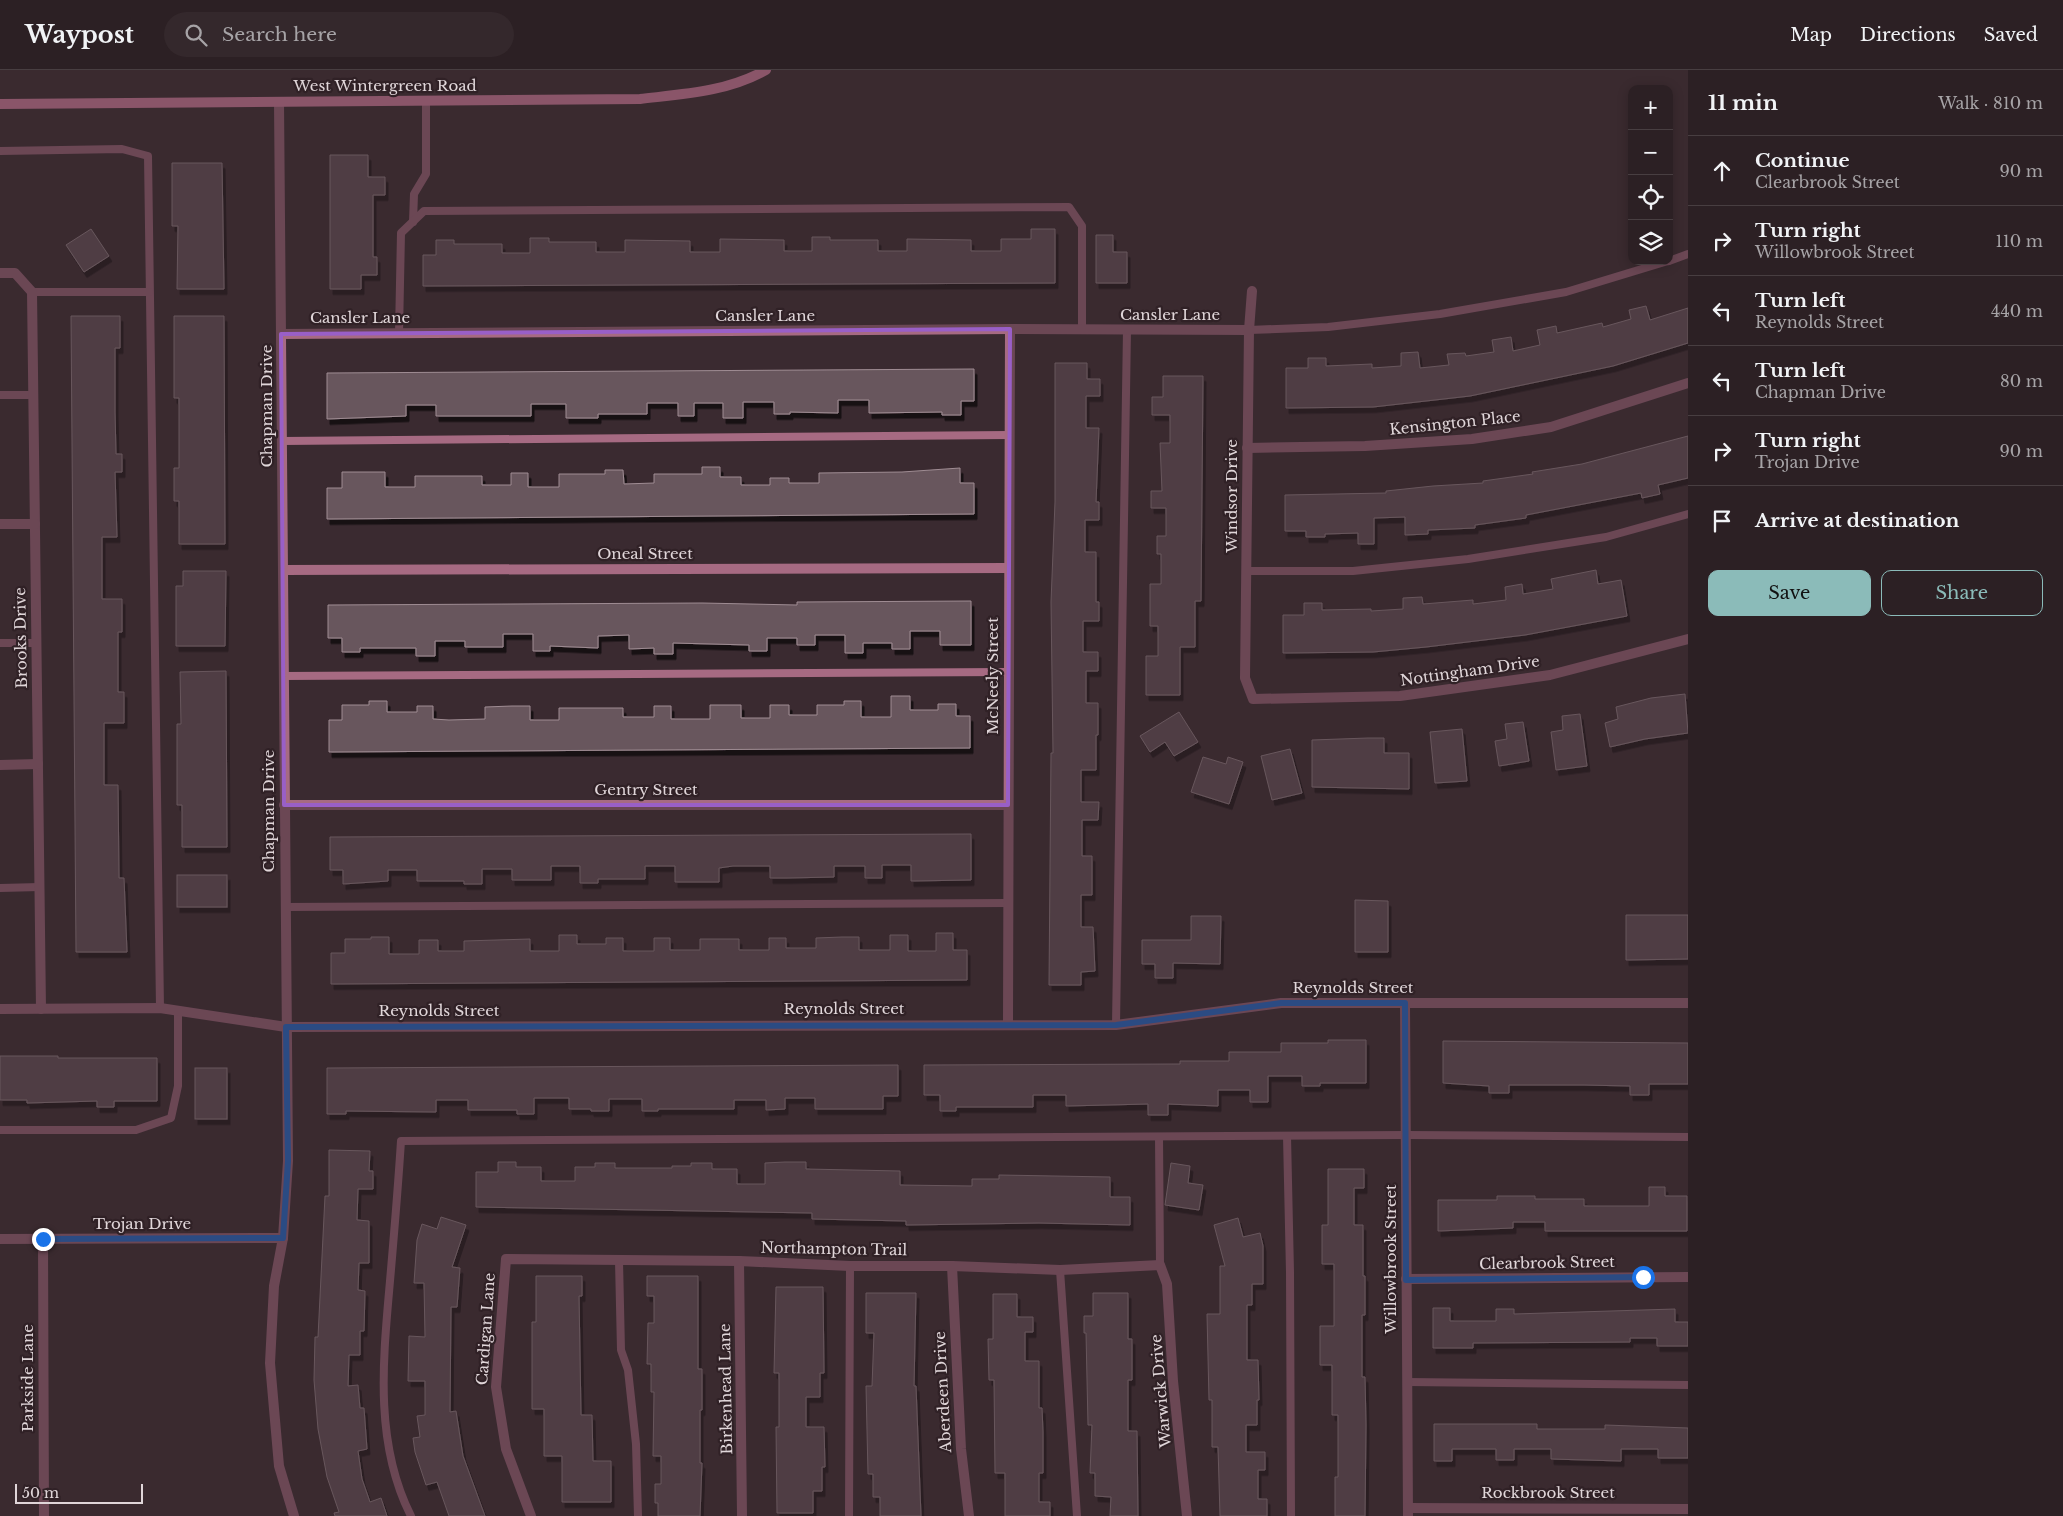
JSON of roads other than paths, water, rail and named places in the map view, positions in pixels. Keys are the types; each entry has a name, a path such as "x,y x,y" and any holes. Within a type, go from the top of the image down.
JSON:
{"main road":[{"name":"West Wintergreen Road","path":"0,104 640,99 706,92 737,83 766,70"}],"street":[{"name":"Chapman Drive","path":"279,102 288,1161 283,1238 274,1286 270,1363 279,1466 294,1516"},
{"path":"0,274 15,273 32,292"},
{"name":"Windsor Drive","path":"1252,291 1249,330 1247,448 1246,678 1253,699"},
{"name":"Brooks Drive","path":"32,292 41,1009"},
{"name":"Cansler Lane","path":"281,334 1010,329 1249,330"},
{"name":"McNeely Street","path":"1008,1024 1010,329"},
{"name":"Kensington Place","path":"1247,448 1365,446 1472,439 1551,427 1688,383"},
{"path":"0,524 35,524"},
{"name":"Oneal Street","path":"283,570 1008,568"},
{"name":"Nottingham Drive","path":"1253,699 1400,696 1550,674 1688,639"},
{"path":"0,765 38,764"},
{"name":"Gentry Street","path":"284,805 1008,805"},
{"name":"Reynolds Street","path":"0,1010 160,1008 286,1027 1116,1025 1281,1003 1688,1003"},
{"name":"Willowbrook Street","path":"1405,1003 1408,1512"},
{"name":"Trojan Drive","path":"0,1239 283,1238"},
{"name":"Parkside Lane","path":"43,1239 44,1516"},
{"name":"Northampton Trail","path":"506,1258 740,1261 850,1266 952,1266 1060,1270 1160,1265"},
{"name":"Cardigan Lane","path":"506,1258 496,1387 506,1448 530,1516"},
{"name":"Birkenhead Lane","path":"740,1261 742,1516"},
{"name":"Warwick Drive","path":"1160,1265 1167,1284 1173,1381 1187,1516"},
{"name":"Aberdeen Drive","path":"952,1266 960,1449 968,1516"},
{"name":"Clearbrook Street","path":"1406,1280 1688,1277"},
{"name":"Rockbrook Street","path":"1408,1512 1688,1508"}],"lane":[{"path":"413,222 414,194 426,174 426,101"},
{"path":"0,151 122,149 148,156 160,1008"},
{"path":"400,333 401,233 424,211 1069,207 1082,226 1082,330"},
{"path":"1673,260 1688,254"},
{"path":"1249,330 1328,327 1440,314 1566,292 1656,265"},
{"path":"32,292 150,292"},
{"path":"1116,1025 1126,330"},
{"path":"0,395 33,395"},
{"path":"282,441 1009,435"},
{"path":"1246,571 1353,571 1468,560 1606,537 1688,514"},
{"path":"0,643 36,643"},
{"path":"283,676 1008,672"},
{"path":"0,888 40,887"},
{"path":"285,907 1008,904"},
{"path":"0,1130 136,1130 171,1118 178,1086 178,1011"},
{"path":"412,1516 400,1494 386,1434 383,1377 401,1141 1406,1135 1688,1137"},
{"path":"1287,1136 1290,1272 1291,1516"},
{"path":"1159,1137 1160,1265"},
{"path":"619,1260 621,1350 628,1370 636,1444 638,1516"},
{"path":"849,1516 850,1266"},
{"path":"1060,1270 1077,1516"},
{"path":"1407,1382 1688,1385"}]}
